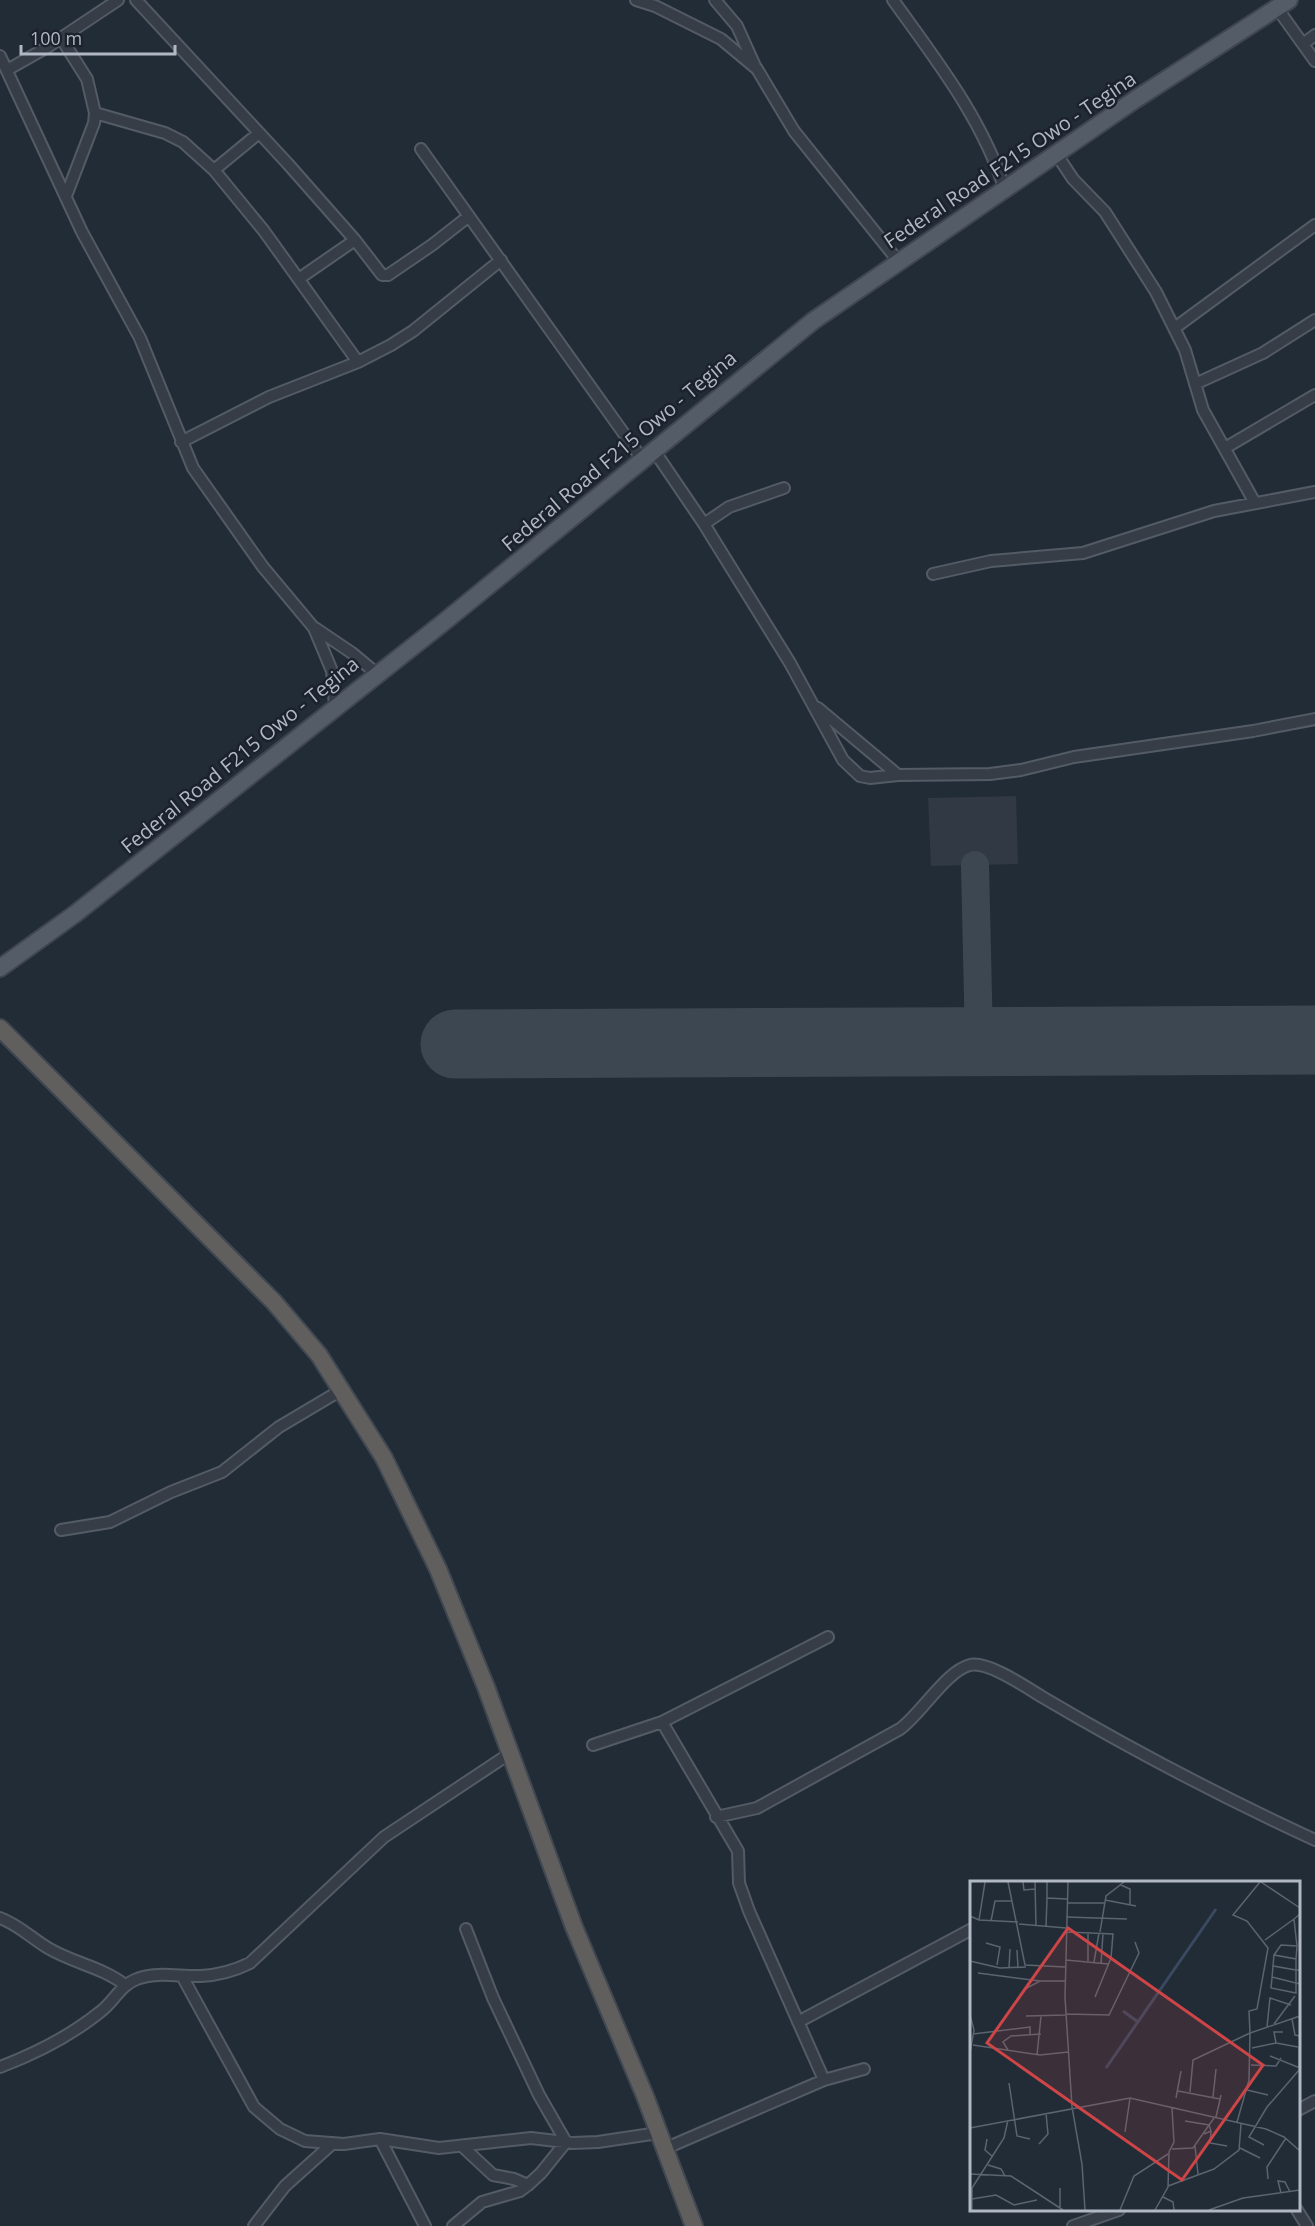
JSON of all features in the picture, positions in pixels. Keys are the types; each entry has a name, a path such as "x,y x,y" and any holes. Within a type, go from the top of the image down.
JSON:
{"highway":[{"path":"0,1028 274,1302 320,1355 384,1458 429,1549 512,1752 574,1927 694,2226"}],"main road":[{"name":"Federal Road F215 Owo - Tegina","path":"0,968 75,914 376,673 444,622 772,351 1136,99 1283,4"}],"street":[{"path":"7,70 118,0"},
{"path":"136,0 335,215 382,275 388,275 469,216"},
{"path":"636,0 655,6 721,39 757,69"},
{"path":"715,0 737,26 757,69 794,131 899,262"},
{"path":"893,0 977,122 994,158 1005,190"},
{"path":"1283,4 1315,61"},
{"path":"1304,44 1315,35"},
{"path":"60,38 87,79 95,113 94,123 66,196"},
{"path":"0,56 66,196 140,338 193,468 263,567 314,628 352,653 376,673"},
{"path":"95,113 165,133 183,142 214,170 300,279 358,362"},
{"path":"214,170 259,133"},
{"path":"421,148 501,260 647,454 704,524 815,706 828,735 852,772 870,778 898,775 990,774 1021,770 1074,757 1253,731 1315,719"},
{"path":"1057,155 1073,179 1105,213 1124,240 1176,327 1203,410 1255,503"},
{"path":"1176,327 1315,225"},
{"path":"300,279 355,240"},
{"path":"181,442 269,397 358,362 413,331 501,260"},
{"path":"1195,384 1263,353 1315,320"},
{"path":"1225,448 1315,395"},
{"path":"704,524 729,507 784,488"},
{"path":"933,574 991,561 1059,557 1083,553 1174,522 1315,492"},
{"path":"314,628 332,671 335,706"},
{"path":"815,706 898,775"},
{"path":"61,1530 110,1522 171,1492 222,1472 279,1427 343,1389"},
{"path":"593,1745 662,1722 828,1637"},
{"path":"716,1817 757,1808 900,1729 915,1718 953,1675 968,1665 979,1665 1017,1682 1218,1796 1315,1840"},
{"path":"662,1722 738,1851 739,1883 749,1911 824,2080"},
{"path":"0,2067 43,2050 77,2030 103,2010 125,1985 139,1978 202,1976 234,1971 250,1963 384,1837 512,1752"},
{"path":"0,1918 15,1923 56,1952 111,1975 125,1985"},
{"path":"466,1929 493,1998 539,2095 566,2142"},
{"path":"798,2022 970,1930"},
{"path":"182,1976 254,2106 280,2129 305,2141 333,2143 380,2139 439,2148 531,2138 566,2142 661,2141 824,2080 864,2069"},
{"path":"1300,2109 1315,2101"},
{"path":"380,2139 426,2226"},
{"path":"453,2226 482,2202 520,2191 542,2173 566,2142"},
{"path":"254,2226 285,2186 333,2143"},
{"path":"463,2147 493,2175 514,2179 528,2185"},
{"path":"1074,2226 1116,2211"},
{"path":"1298,2211 1307,2226"}],"shaded area":[{"path":"1016,796 1018,864 931,866 928,798"}],"taxiway":[{"path":"975,865 979,1041"}],"runway":[{"path":"455,1044 1315,1040"}]}
